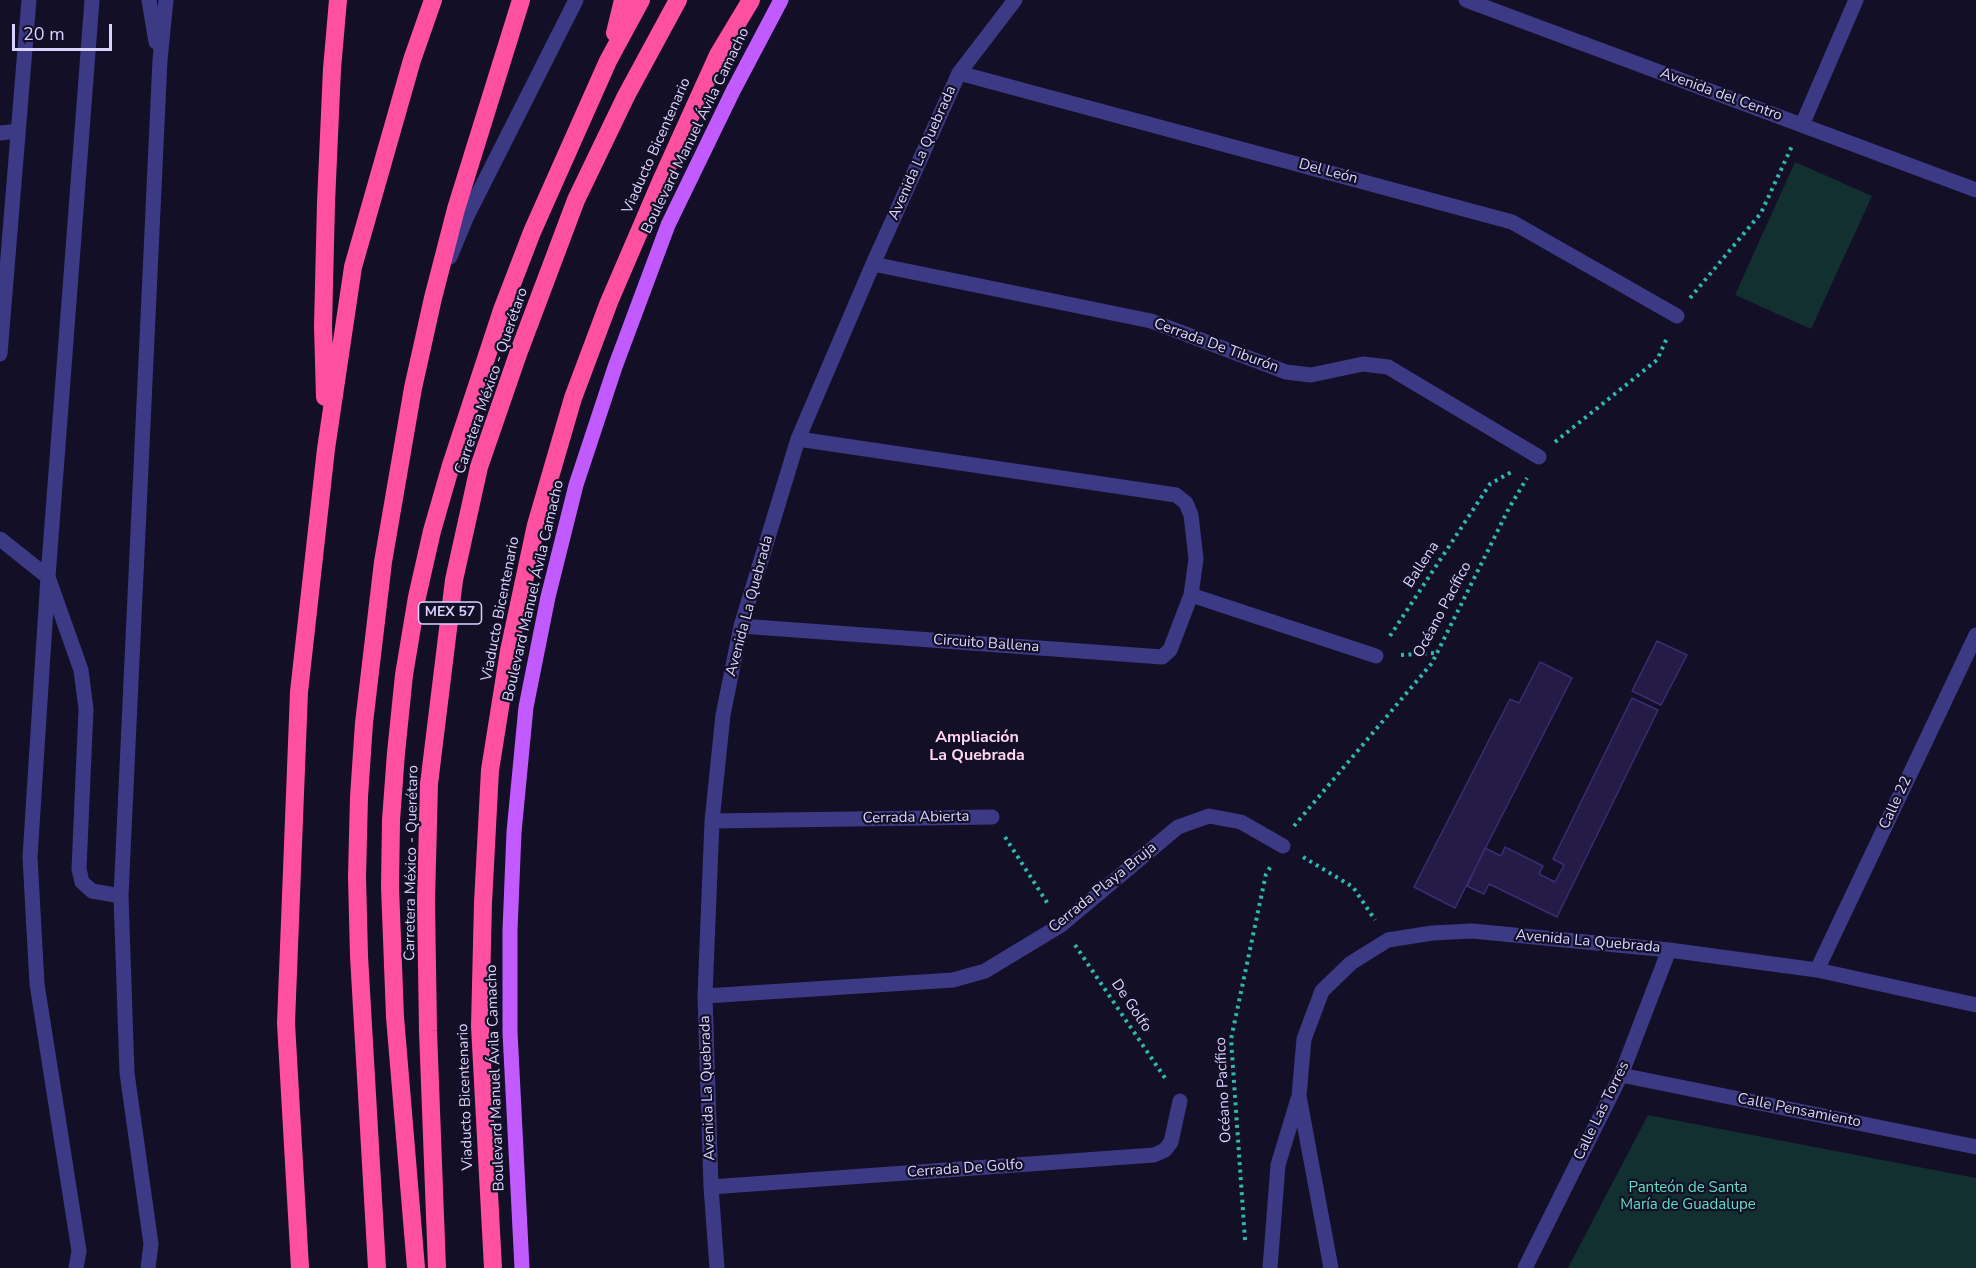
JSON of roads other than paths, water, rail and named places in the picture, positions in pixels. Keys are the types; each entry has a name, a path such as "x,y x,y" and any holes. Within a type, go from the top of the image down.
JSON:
{"highway":[{"path":"326,449 323,326 326,203 332,69 338,0"},
{"path":"300,1268 286,1023 299,692 326,449 353,267 412,60 433,0"},
{"path":"377,1268 359,957 357,877 364,723 383,562 413,388 459,198 521,0"},
{"path":"608,61 623,0"},
{"path":"416,1268 395,1017 390,887 393,798 404,675 417,597 432,531 475,387 502,310 532,232 608,61 641,0"},
{"name":"Carretera México - Querétaro","path":"437,1268 426,900 429,795 454,580 479,467 518,354 576,200 626,96 678,0"},
{"name":"Viaducto Bicentenario","path":"493,1268 480,1026 483,903 490,770 509,651 536,525 573,398 605,313 661,181 718,56 752,0"}],"main road":[{"name":"Boulevard Manuel Ávila Camacho","path":"522,1268 510,1032 510,930 514,832 528,696 548,597 576,486 615,367 668,225 733,91 781,0"}],"street":[{"path":"0,354 29,0"},
{"path":"76,1268 79,1251 37,984 30,857 48,577 92,0"},
{"path":"149,0 160,60"},
{"path":"148,1268 151,1244 127,1073 121,896 160,60 166,0"},
{"path":"433,298 467,216 576,0"},
{"name":"Avenida La Quebrada","path":"717,1268 711,1187 705,996 712,821 723,715 741,626 798,440 873,264 959,73 1015,0"},
{"name":"Avenida del Centro","path":"1466,0 1976,190"},
{"path":"1802,125 1856,0"},
{"name":"Del León","path":"959,73 1512,222 1677,316"},
{"path":"0,133 18,131"},
{"name":"Cerrada De Tiburón","path":"873,264 1151,321 1286,372 1311,375 1363,364 1388,367 1539,457"},
{"name":"Circuito Ballena","path":"741,626 1162,657 1170,650 1191,595 1196,559 1191,515 1186,503 1176,495 798,440"},
{"path":"0,539 48,577 81,670 86,709 79,869 82,882 92,891 121,896"},
{"path":"1191,595 1376,656"},
{"name":"Calle 22","path":"1817,970 1976,635"},
{"name":"Cerrada Playa Bruja","path":"705,996 953,980 985,971 1061,925 1178,827 1209,816 1241,822 1283,846"},
{"name":"Cerrada Abierta","path":"712,821 993,817"},
{"name":"Avenida La Quebrada","path":"1270,1268 1278,1165 1299,1096 1304,1039 1322,991 1351,963 1388,940 1431,933 1472,931 1669,950 1817,970 1976,1005"},
{"name":"Calle Las Torres","path":"1525,1268 1621,1075 1669,950"},
{"name":"Calle Pensamiento","path":"1621,1075 1976,1147"},
{"name":"Avenida La Quebrada","path":"1299,1096 1331,1268"},
{"name":"Cerrada De Golfo","path":"711,1187 1154,1155 1165,1150 1171,1142 1180,1101"}],"district":[{"name":"Ampliación La Quebrada","path":"977,747"}],"park label":[{"name":"Panteón de Santa María de Guadalupe","path":"1688,1196"}]}
